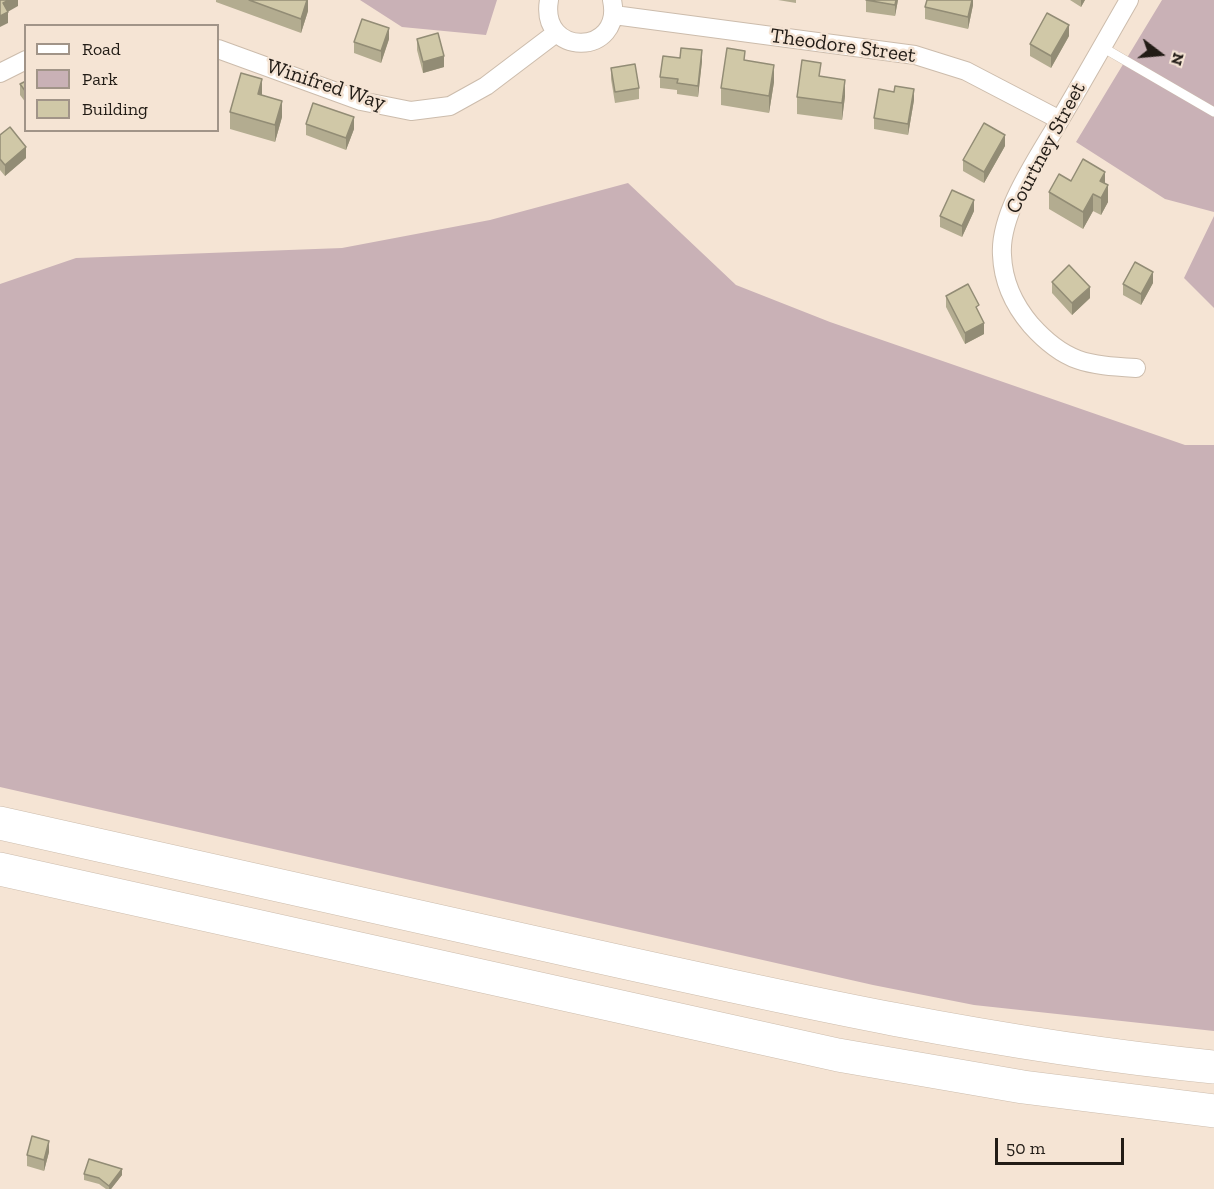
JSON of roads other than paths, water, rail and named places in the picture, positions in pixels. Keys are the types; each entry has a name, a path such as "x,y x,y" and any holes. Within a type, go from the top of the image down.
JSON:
{"highway":[{"path":"0,823 705,981 881,1018 1016,1041 1214,1067"},
{"path":"0,869 838,1055 1023,1087 1214,1111"}],"street":[{"path":"549,0 549,18 556,33 572,42 591,42 606,32 613,7"},
{"name":"Courtney Street","path":"1129,0 1023,184 1008,216 1001,253 1008,288 1022,315 1047,342 1067,356 1096,366 1136,368"},
{"name":"Theodore Street","path":"613,7 915,55 966,70 1060,120"},
{"name":"Winifred Way","path":"219,49 361,101 411,111 450,106 486,86 556,33"},
{"path":"0,74 24,61"}],"lane":[{"path":"1102,47 1214,112"}]}
